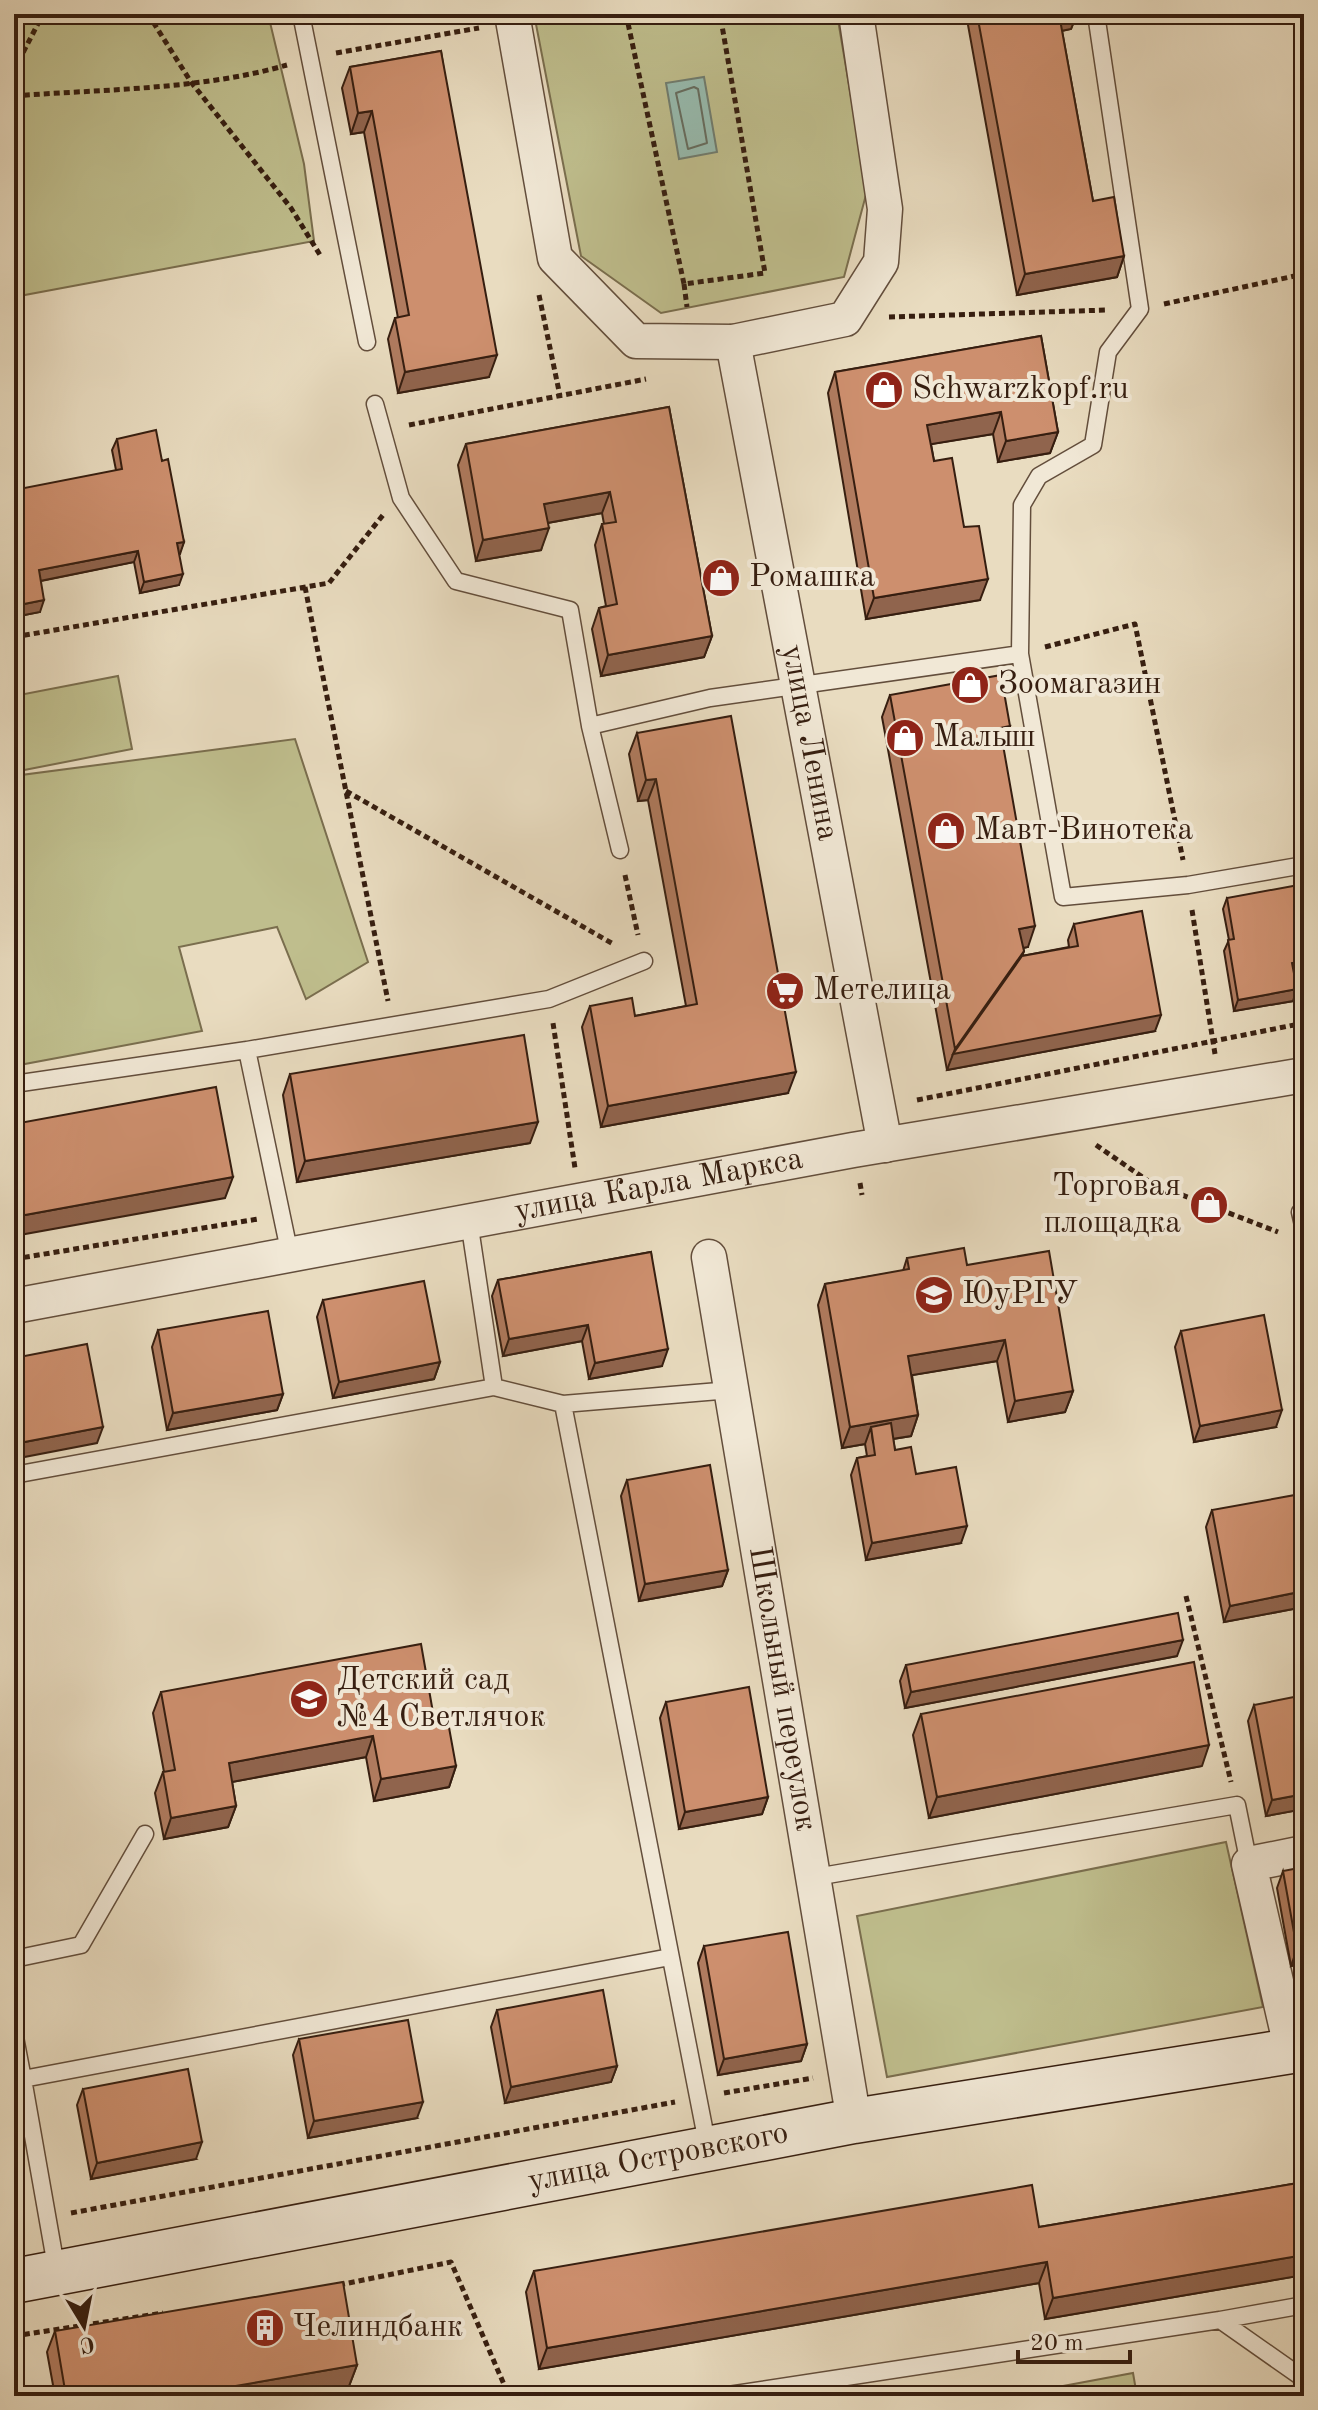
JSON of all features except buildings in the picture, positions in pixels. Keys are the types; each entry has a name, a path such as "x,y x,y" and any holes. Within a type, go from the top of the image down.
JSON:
{"street":[{"path":"513,19 555,258 636,341 733,342 845,319 881,262 885,209 856,14"},
{"name":"улица Ленина","path":"733,342 885,1145"},
{"name":"улица Карла Маркса","path":"14,1306 885,1145 1304,1075"},
{"name":"Школьный переулок","path":"709,1257 810,1878 854,2121"},
{"path":"1298,2050 1249,1864 1304,1853"},
{"name":"улица Островского","path":"14,2281 854,2121 1298,2050"}],"lane":[{"path":"301,14 367,342"},
{"path":"1096,14 1140,309 1108,352 1093,445 1039,476 1022,505 1020,654 1063,897 1188,885 1304,865"},
{"path":"375,404 379,430 401,498 456,581 570,610 590,726 620,850"},
{"path":"590,726 710,698 1020,654"},
{"path":"14,1084 247,1050 549,999 644,961"},
{"path":"247,1050 290,1255"},
{"path":"469,1221 494,1387"},
{"path":"14,1475 494,1387 563,1404 731,1390"},
{"path":"563,1404 708,2149"},
{"path":"810,1878 1237,1805 1249,1864"},
{"path":"14,1959 81,1945 145,1834"},
{"path":"23,2079 670,1957"},
{"path":"14,2032 58,2273"},
{"path":"722,2396 1304,2305"},
{"path":"1220,2320 1304,2379"}],"path":[{"path":"14,70 43,14"},
{"path":"148,14 191,82 291,208 321,257"},
{"path":"626,14 684,284 765,273 720,14"},
{"path":"14,96 191,82 262,72 309,58 513,19"},
{"path":"845,319 1140,309 1304,274"},
{"path":"379,430 660,377"},
{"path":"14,637 329,583 375,523"},
{"path":"305,587 392,1026"},
{"path":"1020,654 1135,624 1188,885 1223,1090"},
{"path":"346,791 644,961"},
{"path":"620,850 644,961"},
{"path":"549,999 575,1169"},
{"path":"1093,1143 1151,1183 1301,1226"},
{"path":"1186,1596 1237,1805"},
{"path":"48,2218 845,2072"},
{"path":"326,2288 451,2262 509,2396"},
{"path":"14,2336 170,2312"}],"shaded area":[{"path":"14,14 268,14 304,164 314,241 14,297"},
{"path":"534,14 837,14 867,191 844,277 661,313 581,256"},
{"path":"118,676 132,749 14,772 14,696"},
{"path":"295,739 368,962 306,999 277,927 179,947 202,1031 14,1066 14,776"},
{"path":"1226,1842 1263,2007 887,2077 857,1916"},
{"path":"1133,2373 1137,2396 1009,2396"}],"water":[{"path":"704,77 717,152 679,159 666,83"}],"place":[{"name":"Schwarzkopf.ru","path":"884,390"},
{"name":"Ромашка","path":"721,578"},
{"name":"Зоомагазин","path":"970,685"},
{"name":"Малыш","path":"905,738"},
{"name":"Мавт-Винотека","path":"946,831"},
{"name":"Метелица","path":"785,991"},
{"name":"Торговая площадка","path":"1209,1205"},
{"name":"ЮуРГУ","path":"934,1295"},
{"name":"Детский сад №4 Светлячок","path":"309,1699"},
{"name":"Челиндбанк","path":"265,2328"}]}
